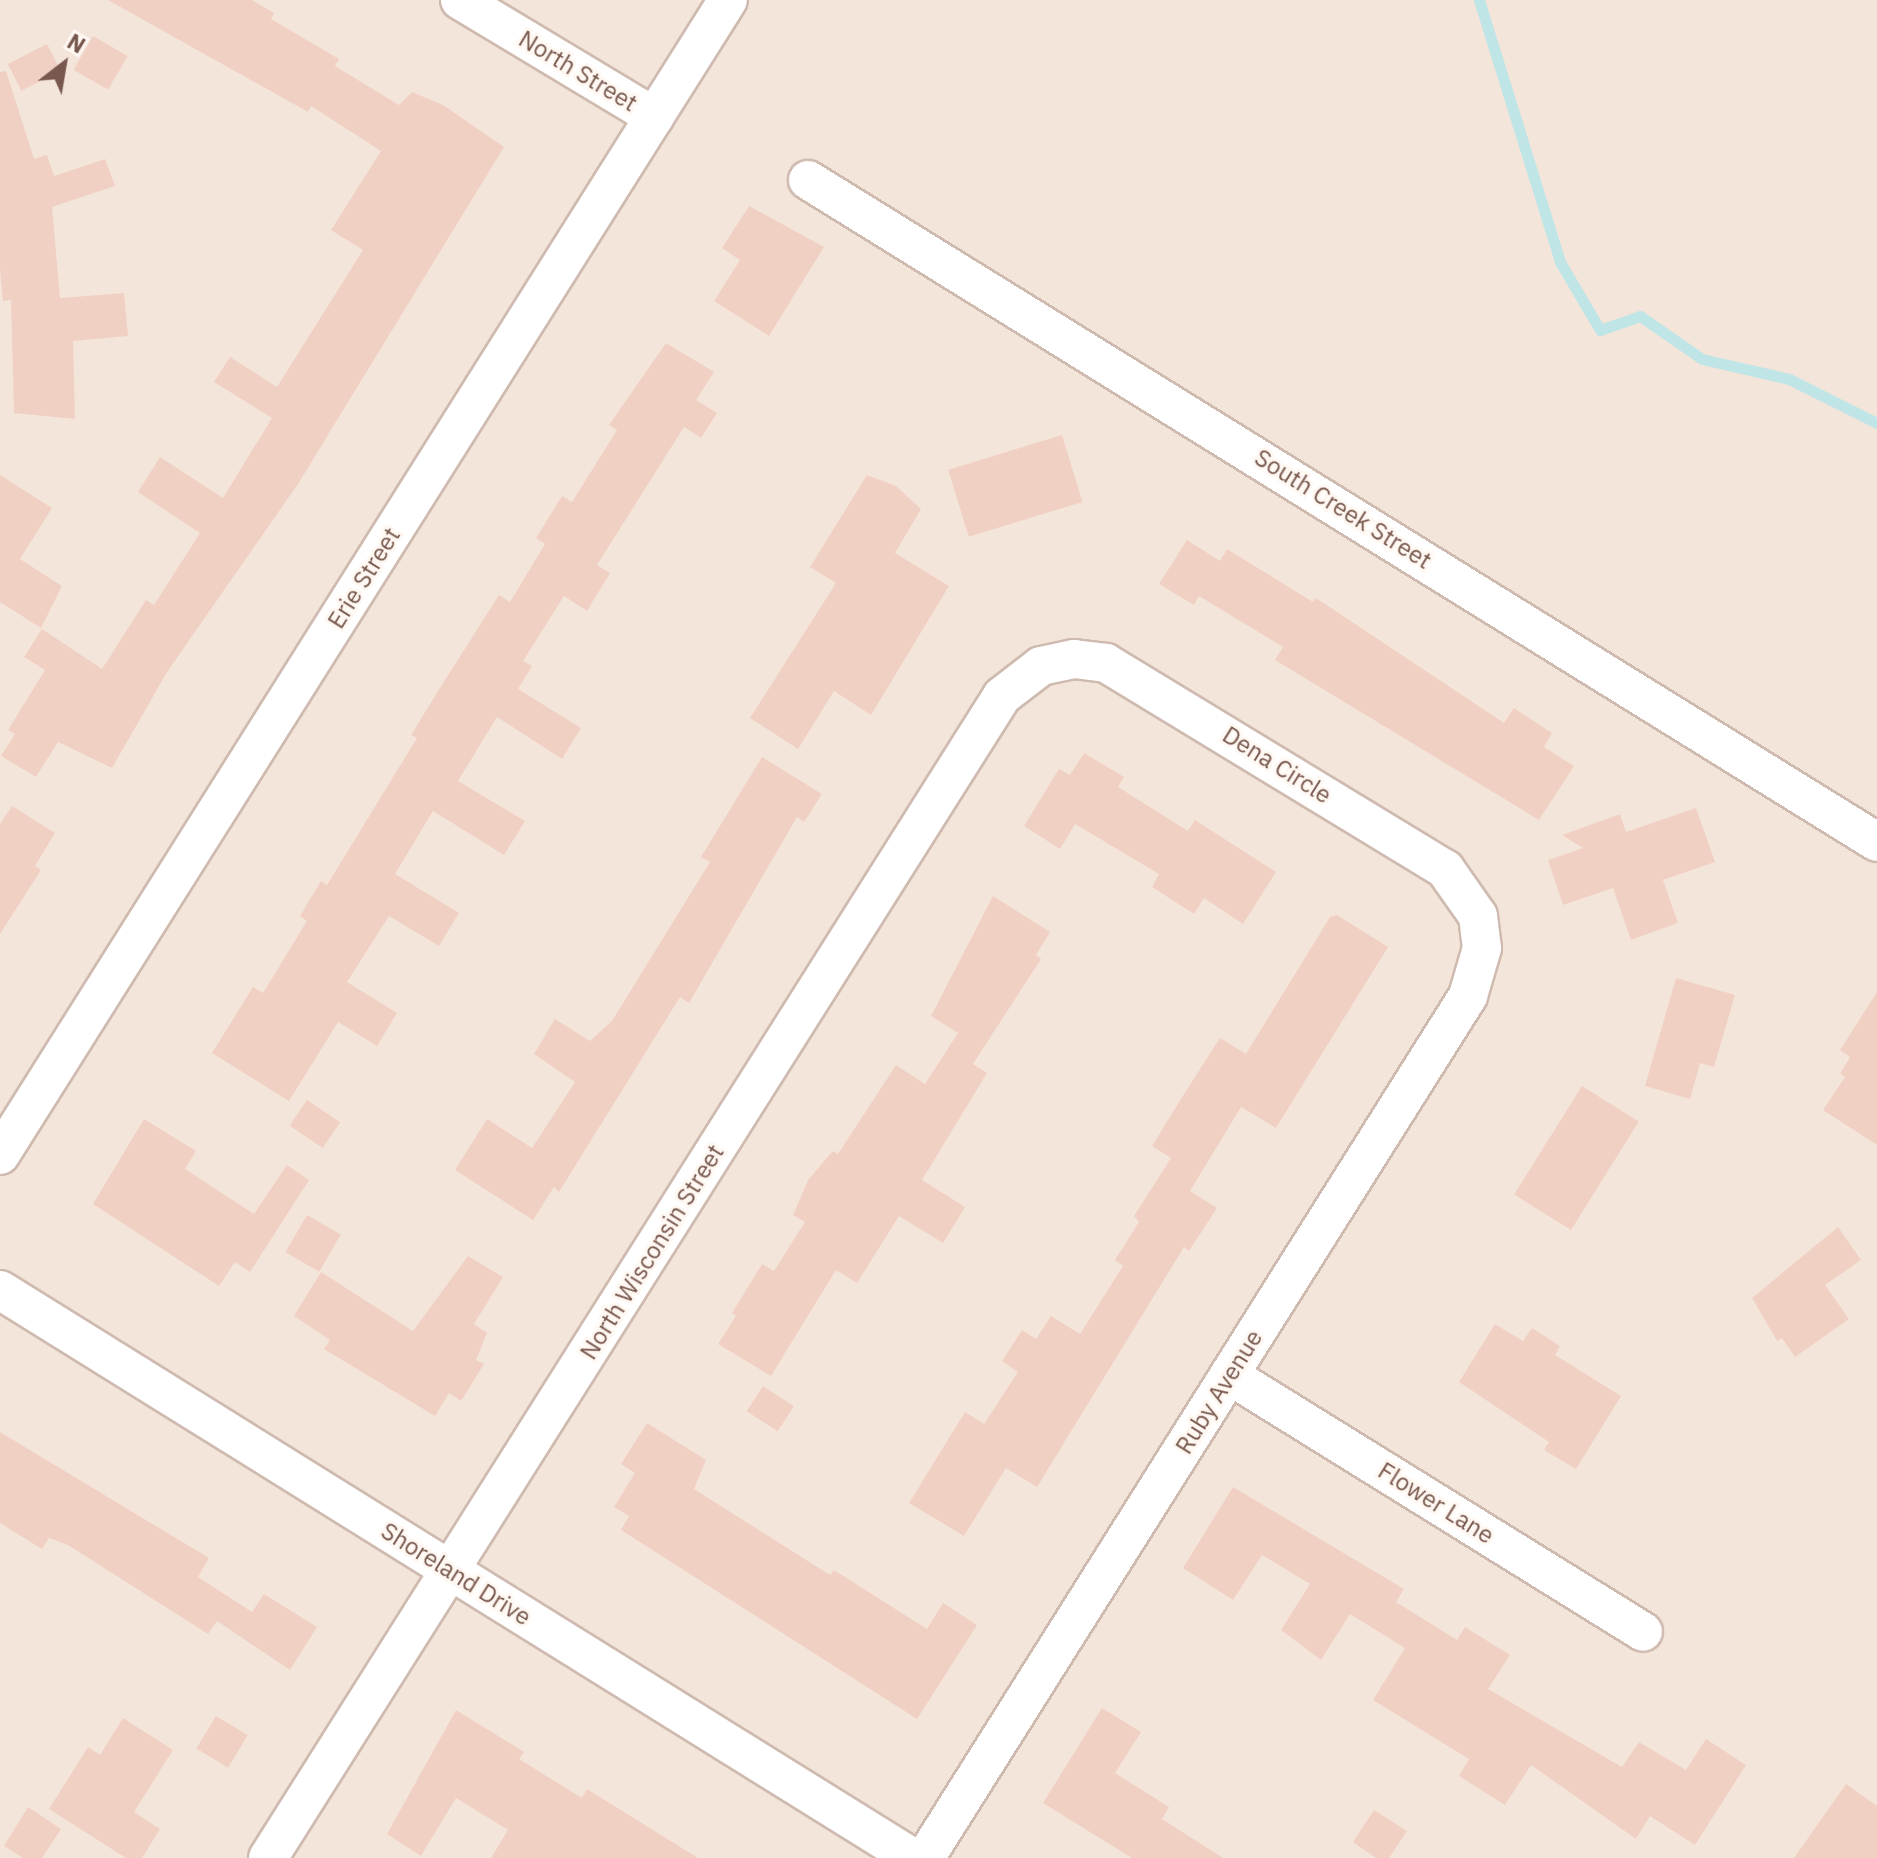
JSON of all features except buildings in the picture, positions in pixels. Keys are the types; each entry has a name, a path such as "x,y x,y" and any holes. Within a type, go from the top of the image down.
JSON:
{"street":[{"name":"North Street","path":"460,0 655,117"},
{"name":"Erie Street","path":"0,1155 728,0"},
{"name":"South Creek Street","path":"808,180 1877,842"},
{"name":"Dena Circle","path":"1052,663 1106,663 1129,673 1445,869 1478,916"},
{"name":"North Wisconsin Street","path":"268,1858 1002,696 1020,678 1052,663"},
{"name":"Ruby Avenue","path":"925,1858 1468,996 1482,948 1478,916"},
{"name":"Shoreland Drive","path":"0,1290 913,1858"},
{"name":"Flower Lane","path":"1229,1375 1643,1632"}],"shaded area":[{"path":"0,0 1877,0 1877,1858 0,1858"}],"waterway":[{"path":"1479,0 1560,262 1600,330 1640,316 1702,359 1789,379 1877,423"}]}
